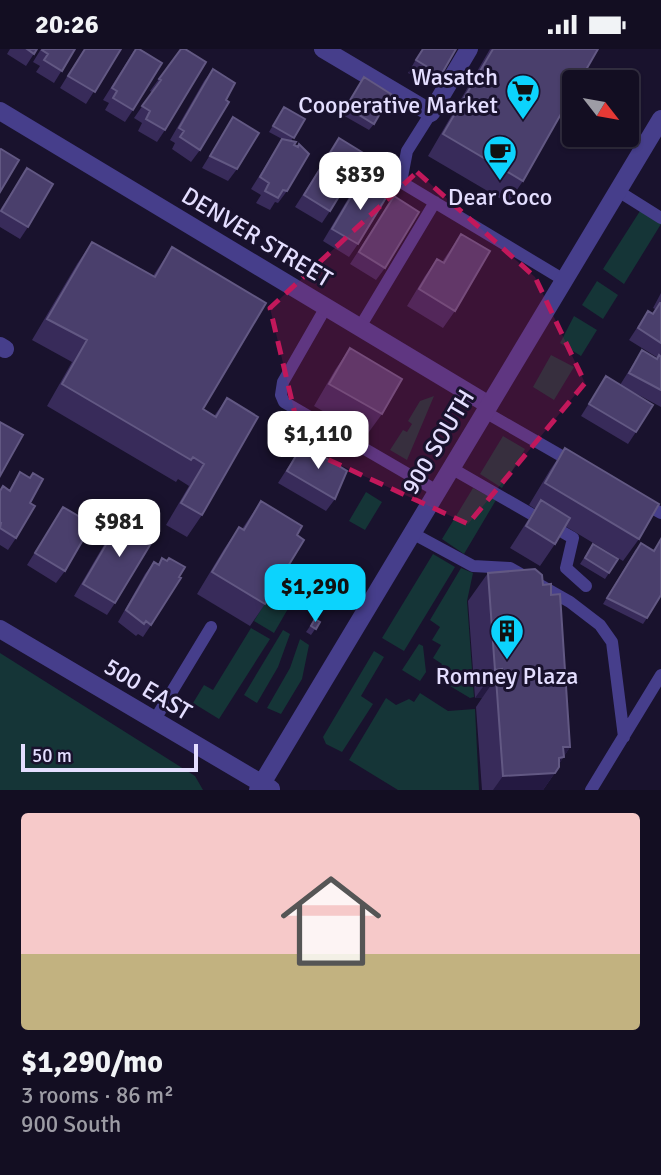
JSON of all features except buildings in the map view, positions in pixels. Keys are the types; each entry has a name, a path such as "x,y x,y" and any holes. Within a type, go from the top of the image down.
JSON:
{"street":[{"path":"323,49 431,113 469,49"},
{"name":"DENVER STREET","path":"0,111 326,306 487,408"},
{"name":"900 SOUTH","path":"264,788 412,533 661,119"},
{"name":"500 EAST","path":"0,629 264,788"}],"lane":[{"path":"431,113 407,151 401,182 564,280"},
{"path":"618,191 661,218"},
{"path":"360,327 435,202"},
{"path":"326,306 284,382 281,395 284,402 437,491"},
{"path":"487,408 581,467"},
{"path":"451,468 573,538 566,568 586,586"},
{"path":"627,493 661,513"},
{"path":"412,533 473,566 510,568 570,602 600,625 612,642 624,737"},
{"path":"154,721 211,627"},
{"path":"591,790 661,675"}],"highlighted area":[{"path":"417,172 535,277 585,383 468,524 303,448 270,308"}],"green space":[{"path":"640,211 661,224 624,284 603,269"},
{"path":"597,281 618,295 603,319 582,305"},
{"path":"574,316 597,330 581,356 560,343"},
{"path":"551,355 574,367 554,400 533,387"},
{"path":"434,396 407,460 390,450 403,430 407,432 412,424 408,421 420,401"},
{"path":"503,436 525,449 502,488 480,474"},
{"path":"473,488 496,500 464,554 442,539"},
{"path":"366,492 382,502 365,530 349,521"},
{"path":"433,554 455,567 404,651 382,638"},
{"path":"461,568 473,573 467,601 474,697 470,698 435,677 442,664 433,658 441,645 432,640 440,627 430,620"},
{"path":"270,595 289,607 274,633 254,621"},
{"path":"251,628 270,639 219,719 193,703 204,685 213,690"},
{"path":"283,630 290,634 278,667 257,703 244,695"},
{"path":"300,639 309,645 302,679 281,714 267,708 290,668"},
{"path":"419,644 423,646 426,672 420,681 402,670"},
{"path":"374,651 384,657 361,696 373,704 342,752 326,744 323,737"},
{"path":"0,653 195,776 203,790 0,790"},
{"path":"420,693 448,711 475,709 479,790 398,790 349,760 386,698 396,705 409,699 414,702"}],"place":[{"name":"Wasatch Cooperative Market","path":"523,121"},
{"name":"Dear Coco","path":"500,182"},
{"name":"Romney Plaza","path":"507,661"}]}
